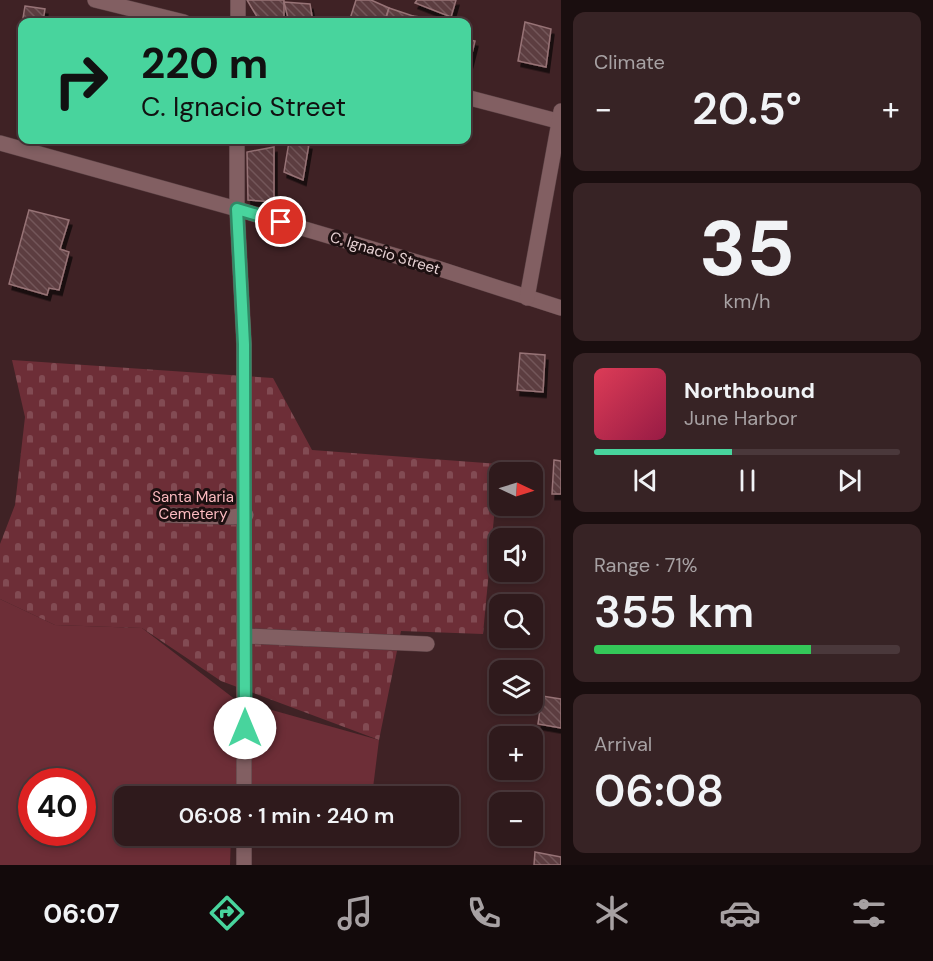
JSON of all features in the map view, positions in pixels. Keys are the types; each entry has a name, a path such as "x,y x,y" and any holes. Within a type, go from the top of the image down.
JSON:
{"street":[{"path":"95,0 168,18"},
{"path":"238,0 238,18"},
{"path":"471,98 560,118 527,298"},
{"name":"C. Ignacio Street","path":"0,143 237,209 437,268 561,308"},
{"path":"237,144 237,209 244,344 246,515 244,786"},
{"path":"166,514 232,517 246,515"},
{"path":"246,636 427,644"},
{"path":"244,846 244,865"}],"green space":[{"name":"Santa Maria Cemetery","path":"12,360 273,378 312,450 489,463 489,516 494,516 493,528 489,528 489,570 483,634 401,631 379,740 221,681 142,628 55,625 0,599 0,544 15,505 25,417"},
{"path":"0,599 55,625 142,628 236,700 379,740 373,786 114,786 114,846 231,846 230,865 0,865"}],"building":[{"path":"247,0 284,0 284,17 258,18"},
{"path":"356,0 371,0 389,8 385,18 350,18"},
{"path":"417,0 456,0 451,17 415,3"},
{"path":"284,2 310,4 312,18 288,18"},
{"path":"25,6 45,9 44,18 23,18"},
{"path":"389,8 413,16 413,18 386,18"},
{"path":"525,22 551,29 546,67 518,61"},
{"path":"471,40 475,41 471,57"},
{"path":"289,144 309,144 303,180 284,172"},
{"path":"274,147 274,202 248,200 247,152"},
{"path":"29,210 69,220 60,249 69,252 59,290 49,288 47,295 9,284"},
{"path":"520,353 545,355 543,392 517,390"},
{"path":"554,460 561,461 561,494 552,494"},
{"path":"543,696 561,699 561,728 538,724 539,714 543,714"},
{"path":"535,852 561,857 561,865 534,865"}],"route":[{"path":"245,728 244,344 237,209 281,222"}]}
